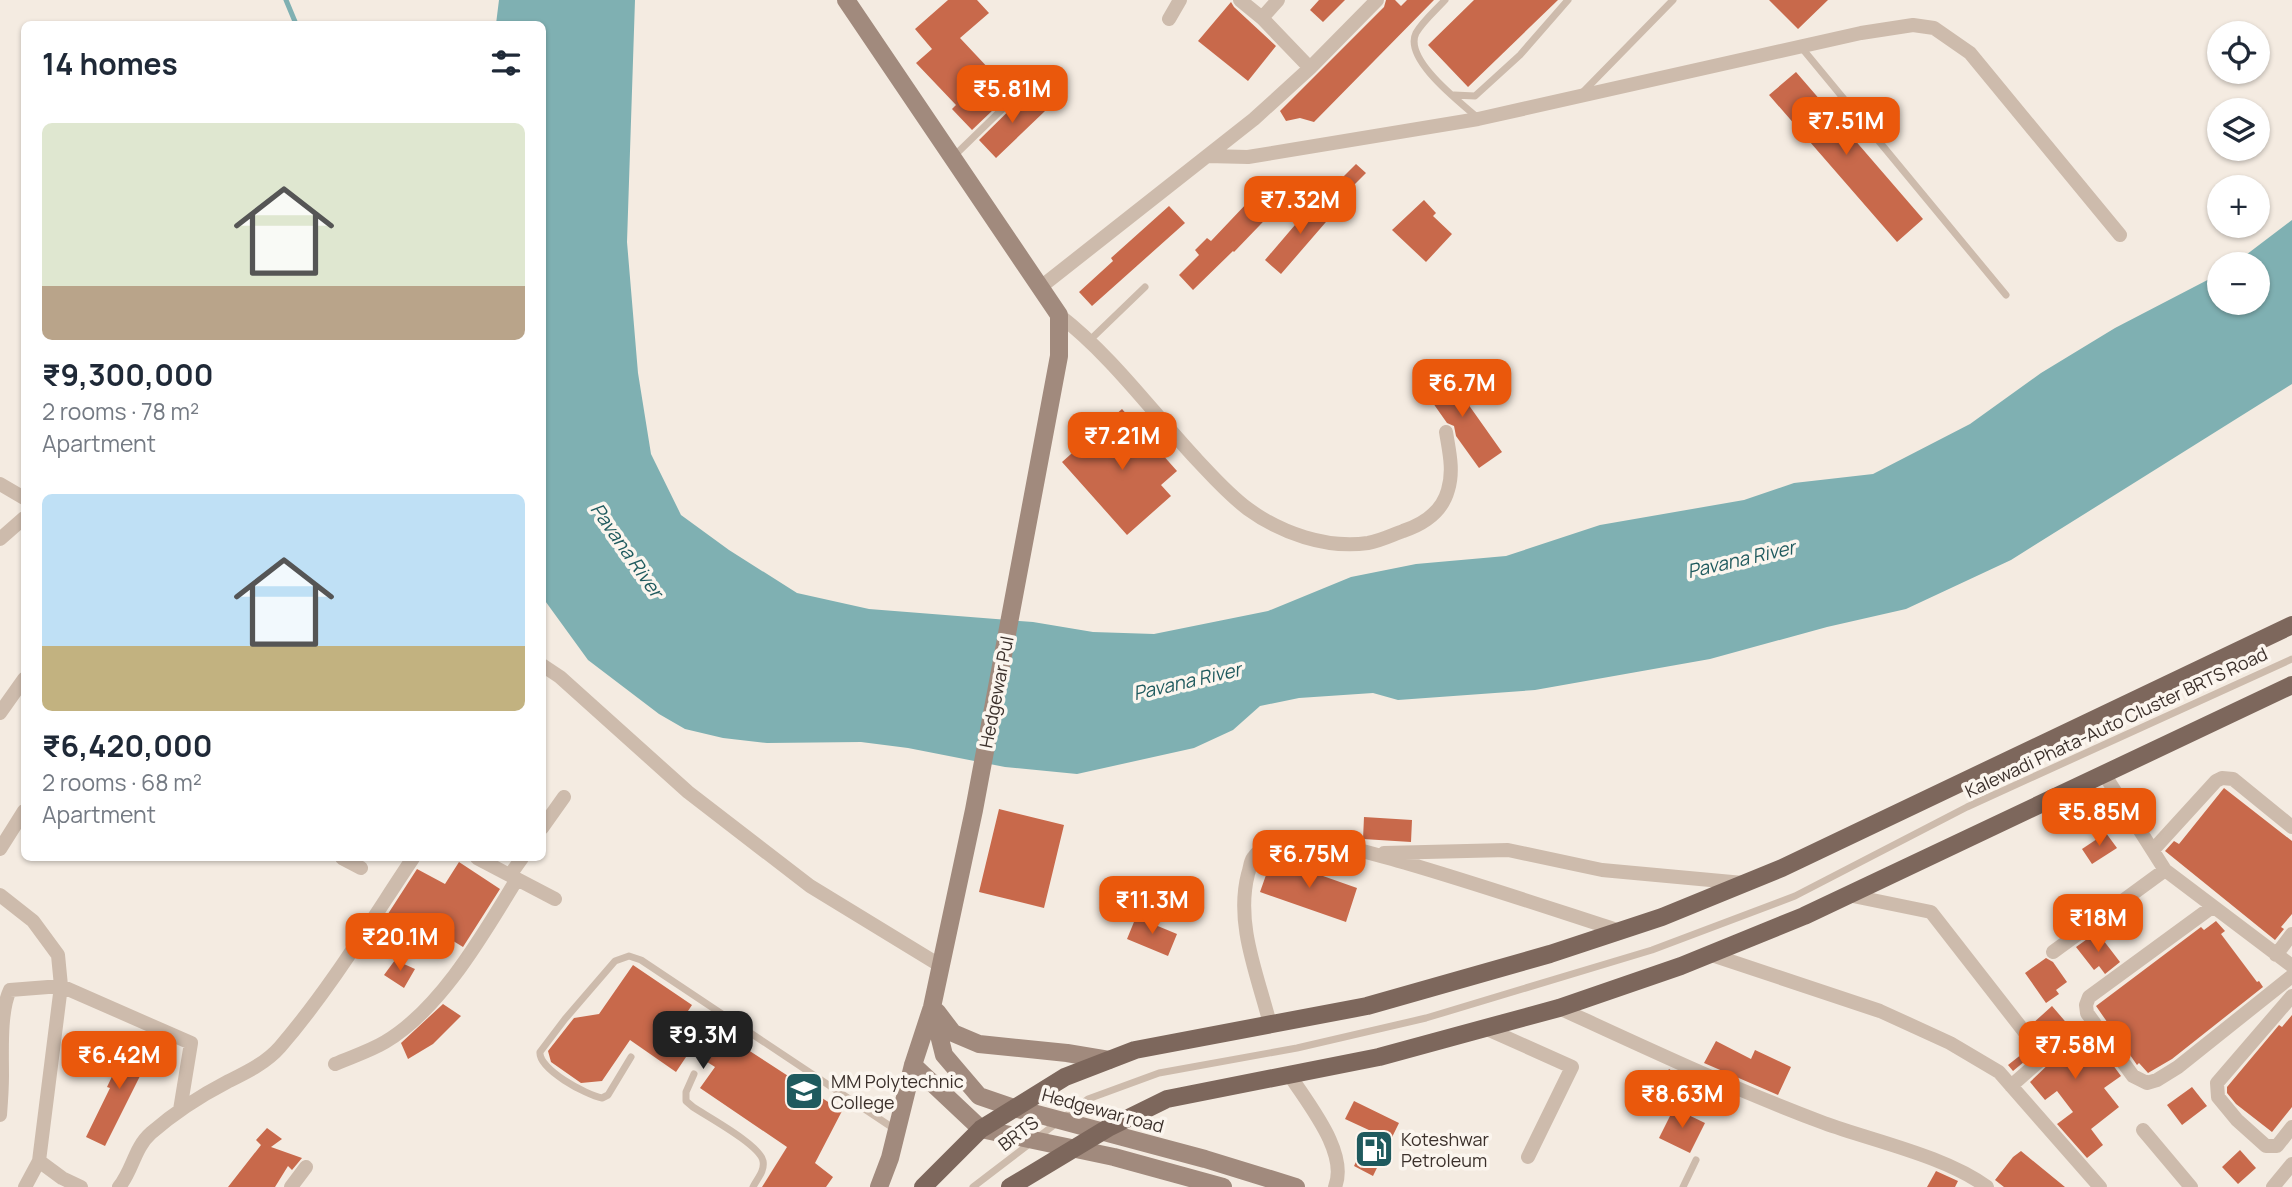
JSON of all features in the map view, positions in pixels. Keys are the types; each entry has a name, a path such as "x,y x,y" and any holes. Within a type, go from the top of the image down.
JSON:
{"main road":[{"path":"846,0 1059,315"},
{"name":"Hedgewar Pul","path":"879,1187 890,1158 913,1065 932,1007 974,810 1059,356 1059,315"},
{"path":"932,1007 944,1055 979,1096 1014,1108 1065,1077 1135,1049 1367,1006 1550,954 1662,916 1782,868 2292,625"},
{"path":"1013,1186 1100,1132 1167,1099 1380,1057 1559,1008 1709,954 1804,916 2292,685"},
{"path":"932,1007 953,1033 979,1044 1110,1060"},
{"path":"913,1065 981,1129 1114,1157 1223,1187"},
{"name":"Hedgewar road","path":"923,1187 981,1129 1014,1108 1205,1159 1296,1187"}],"street":[{"path":"1169,19 1180,0"},
{"path":"1240,0 1262,18 1310,68"},
{"path":"1262,18 1278,0"},
{"path":"1041,286 1254,119 1310,68 1377,0"},
{"path":"1207,156 1248,157 1478,119 1861,33 1913,25 1934,28 1970,53 2120,234"},
{"path":"1059,315 1090,340 1232,497 1265,520 1306,538 1329,542 1369,542 1414,527 1435,514 1448,492 1451,474 1446,432"},
{"path":"0,484 21,496"},
{"path":"0,539 21,521"},
{"path":"546,668 560,677 688,792 810,886 941,966"},
{"path":"0,713 21,683"},
{"path":"2104,774 2165,870 2292,966"},
{"path":"2152,850 2216,781 2222,778 2233,779 2292,827"},
{"path":"546,822 564,797"},
{"path":"0,849 21,816"},
{"path":"1270,1024 1242,908 1243,893 1253,858 1262,850 1273,846 1315,842 1369,853 1451,876 1620,931"},
{"path":"1369,853 1508,850 1602,870 1745,883"},
{"path":"348,861 361,868"},
{"path":"120,1186 131,1169 139,1146 151,1133 180,1110 264,1062 280,1047 338,971 410,861"},
{"path":"483,861 555,899"},
{"path":"335,1064 386,1042 420,1013 468,958 521,861"},
{"path":"2053,952 2165,870"},
{"path":"0,895 33,921 58,955 61,986 39,1161 26,1187"},
{"path":"1848,895 1931,912 2044,1057 2011,1086"},
{"path":"2212,907 2089,998 2086,1004 2087,1013 2133,1076 2147,1083 2178,1068 2292,976"},
{"path":"2276,954 2292,934"},
{"path":"1709,954 1880,1011 1950,1043 1999,1072 2100,1187"},
{"path":"0,1115 0,1017 5,996 10,990 61,986 191,1043 180,1110"},
{"path":"2292,996 2217,1083 2218,1097 2237,1120 2266,1146 2277,1146 2292,1127"},
{"path":"1559,1008 1694,1070 1823,1122 1944,1164 1987,1187"},
{"path":"1485,1028 1572,1067 1528,1157"},
{"path":"1289,1074 1335,1147 1338,1180 1335,1187"},
{"path":"2143,1130 2192,1187"},
{"path":"39,1161 62,1178 81,1187"},
{"path":"2273,1187 2292,1164"},
{"path":"290,1187 306,1167"}],"lane":[{"path":"1446,0 1415,34 1415,53 1427,70 1478,119"},
{"path":"1453,95 1475,96 1520,55 1568,0"},
{"path":"1579,96 1673,0"},
{"path":"1801,46 2006,295"},
{"path":"953,157 1025,87"},
{"path":"1090,340 1145,287"},
{"name":"Kalewadi Phata-Auto Cluster BRTS Road","path":"1160,1073 1297,1048 1426,1017 1652,950 1795,896 1967,807 2292,659"},
{"path":"631,1057 608,1095 602,1098 581,1090 555,1074 539,1058 540,1052 565,1018 615,961 629,956 641,960 897,1130"},
{"name":"BRTS","path":"974,1187 1088,1099 1160,1073"},
{"path":"694,1074 686,1092 686,1101 754,1147 763,1160 763,1169 753,1187"},
{"path":"1683,1187 1696,1160"}],"water":[{"name":"Pavana River","path":"499,0 635,0 627,242 638,373 651,454 681,515 729,550 797,593 869,609 1033,622 1093,632 1154,634 1268,611 1351,577 1416,564 1506,556 1600,525 1744,500 1794,483 1873,474 1970,424 2041,373 2115,328 2207,280 2207,315 2270,315 2270,252 2250,252 2292,220 2292,384 2011,560 1906,609 1710,659 1535,690 1398,700 1373,693 1299,698 1260,706 1233,730 1194,748 1077,774 1005,767 908,748 861,742 767,743 723,738 685,729 659,714 588,660 546,602 546,21 496,21"}],"building":[{"path":"948,0 977,0 989,13 960,38 991,71 996,67 1016,88 972,130 952,109 956,105 916,63 932,49 915,29"},
{"path":"1319,0 1345,0 1323,22 1310,10"},
{"path":"1386,0 1395,0 1401,6 1407,0 1434,0 1314,122 1300,118 1286,121 1280,111 1384,7"},
{"path":"1474,0 1558,0 1468,87 1428,45"},
{"path":"1769,0 1828,0 1798,29"},
{"path":"1231,2 1276,46 1248,81 1198,41"},
{"path":"1796,72 1923,219 1897,242 1769,95"},
{"path":"1027,93 1045,111 996,158 979,140"},
{"path":"1356,164 1366,173 1349,190 1339,181"},
{"path":"1267,182 1285,199 1193,290 1179,275 1199,255 1195,250 1207,238 1211,241"},
{"path":"1318,198 1332,210 1332,215 1281,274 1265,260"},
{"path":"1424,200 1436,213 1433,216 1452,234 1426,262 1392,230"},
{"path":"1169,206 1185,223 1092,306 1079,292 1113,261 1111,258"},
{"path":"1444,370 1502,452 1479,468 1456,436 1454,426 1447,423 1421,386"},
{"path":"1122,409 1177,471 1161,485 1171,496 1127,535 1062,462"},
{"path":"2224,788 2292,841 2292,914 2275,940 2165,851 2174,841 2179,844"},
{"path":"999,809 1064,825 1044,908 979,892"},
{"path":"1364,817 1412,820 1411,842 1363,839"},
{"path":"2106,833 2117,848 2092,864 2082,849"},
{"path":"1272,858 1357,888 1346,922 1260,892"},
{"path":"459,862 500,889 463,947 414,917 403,933 384,920 417,869 445,884"},
{"path":"1136,917 1177,934 1168,956 1127,939"},
{"path":"2216,921 2225,931 2221,934 2263,987 2172,1059 2148,1073 2139,1063 2137,1065 2096,1006 2201,927 2204,930"},
{"path":"2097,932 2120,962 2105,974 2099,966 2094,970 2076,947"},
{"path":"2046,958 2053,962 2067,982 2056,990 2059,994 2046,1003 2025,973"},
{"path":"395,960 415,969 404,988 384,975"},
{"path":"633,965 692,1005 688,1011 842,1111 815,1163 833,1177 826,1187 762,1187 787,1147 700,1088 715,1067 690,1051 676,1072 630,1040 602,1081 581,1083 551,1062 548,1051 574,1018 599,1014"},
{"path":"443,1004 461,1016 433,1044 408,1059 401,1043"},
{"path":"2052,1006 2100,1062 2107,1057 2121,1076 2104,1088 2119,1107 2091,1129 2103,1145 2087,1158 2057,1124 2073,1112 2057,1091 2045,1100 2030,1082 2053,1060 2052,1051 2031,1025"},
{"path":"2292,1015 2292,1107 2272,1132 2236,1104 2227,1093 2227,1087 2279,1025 2282,1027"},
{"path":"126,1040 152,1052 105,1146 86,1137 110,1088 107,1087"},
{"path":"1716,1041 1751,1059 1755,1050 1791,1067 1778,1095 1704,1063"},
{"path":"2027,1050 2031,1056 2013,1071 2008,1065"},
{"path":"1669,1069 1682,1077 1665,1107 1651,1098"},
{"path":"2192,1087 2207,1106 2182,1125 2167,1105"},
{"name":"Koteshwar Petroleum","path":"1354,1101 1399,1123 1373,1176 1354,1166 1371,1131 1345,1119"},
{"path":"1674,1108 1705,1123 1690,1153 1659,1138"},
{"path":"267,1128 282,1139 271,1147 302,1158 292,1170 288,1166 275,1187 228,1187 261,1145 256,1140"},
{"path":"2240,1150 2256,1168 2238,1184 2222,1167"},
{"path":"2021,1151 2065,1187 2004,1187 1995,1180"},
{"path":"1936,1171 1958,1181 1955,1187 1927,1187"}],"waterway":[{"path":"286,0 295,21"}],"place":[{"name":"MM Polytechnic College","path":"804,1091"},
{"name":"Koteshwar Petroleum","path":"1374,1149"}]}
